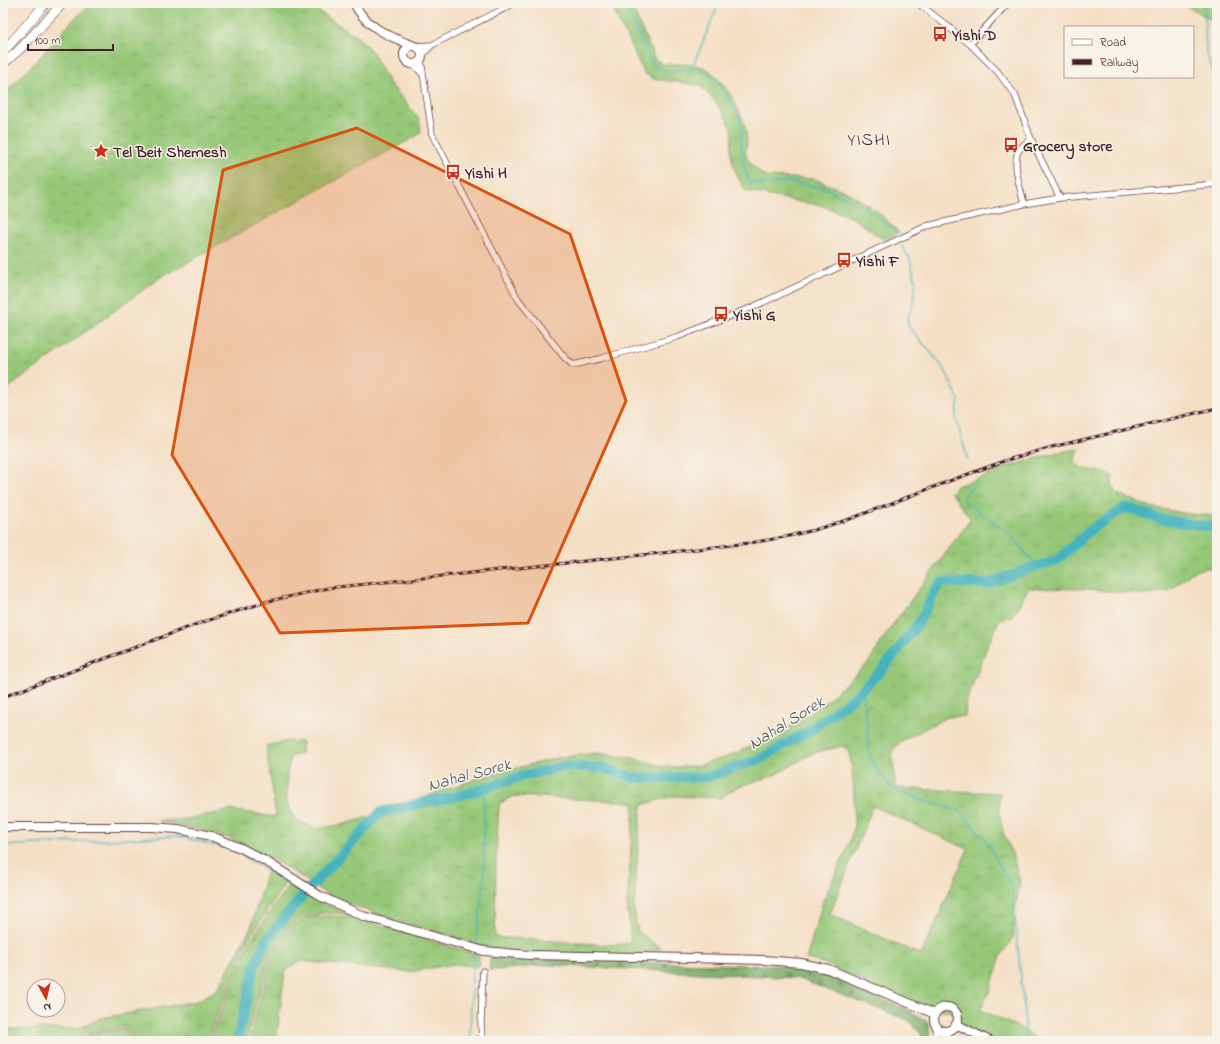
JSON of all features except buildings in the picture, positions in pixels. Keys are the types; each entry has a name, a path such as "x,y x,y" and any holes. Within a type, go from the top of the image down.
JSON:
{"highway":[{"path":"3,64 20,49 63,3"},
{"path":"3,52 44,4"}],"main road":[{"path":"354,3 361,16 368,22 395,39 414,46 422,51 422,58 416,64 410,64 405,60 400,46 395,39"},
{"path":"403,54 406,48 414,46"},
{"path":"3,827 151,827 191,831 211,836 242,849 272,865 320,896 363,916 484,951 530,955 698,958 764,960 801,963 828,969 935,1014"},
{"path":"943,1008 950,1008 957,1016 956,1024 949,1030 940,1029 934,1021 935,1014 943,1008"},
{"path":"956,1024 990,1041"}],"street":[{"path":"515,3 432,45 425,52 422,58 432,134 518,299 565,358 573,365 678,337 753,307 927,226 1024,204 1060,198 1217,184"},
{"path":"918,3 970,44 997,71 1015,95 1031,139 1060,198"},
{"path":"970,44 1008,3"},
{"path":"414,46 432,45"},
{"path":"410,64 424,75"},
{"path":"1024,204 1017,174 1016,162 1019,149 1031,139"},
{"path":"483,971 481,1016 482,1041 509,1041"},
{"path":"935,1041 937,1026"},
{"path":"940,1041 949,1030"}],"highlighted area":[{"path":"357,128 570,234 626,401 528,623 280,633 172,455 223,170"}],"green space":[{"path":"93,3 306,3 359,38 373,53 388,81 419,119 421,132 159,278 3,392 3,99 10,88 74,19"},
{"path":"610,3 630,3 655,59 663,64 703,67 716,77 729,93 740,112 746,131 746,156 763,175 766,177 814,179 847,192 877,211 899,232 884,240 855,219 821,205 746,191 734,168 731,150 732,131 727,119 719,107 700,85 654,79 644,73"},
{"path":"1181,3 1217,3 1217,23"},
{"path":"1081,448 1074,461 1077,465 1084,469 1108,473 1113,477 1112,482 1115,493 1150,507 1189,514 1217,516 1217,567 1195,570 1171,590 1149,595 1088,589 1028,588 1020,605 1012,616 999,620 986,649 966,702 965,716 947,717 900,742 892,751 896,788 1000,793 999,810 1003,832 1012,854 1020,882 1015,910 1013,937 1000,958 991,988 980,1010 1019,1027 1039,1041 999,1041 970,1030 957,1020 953,1012 928,1009 857,979 824,963 806,959 824,898 846,852 854,828 852,769 849,752 842,746 813,753 773,776 737,787 720,798 673,796 642,805 634,910 638,932 662,949 627,955 523,952 484,947 439,932 401,922 326,894 302,877 265,855 228,838 202,830 158,821 187,819 231,810 276,817 266,746 288,741 302,742 301,753 290,757 287,774 287,803 295,820 316,829 359,820 485,776 557,758 596,753 633,758 665,767 697,766 727,757 763,741 795,724 828,700 868,663 893,624 971,519 951,493 956,486 981,478 1004,468 1052,454","holes":["514,796 634,802 627,902 631,943 608,945 495,937 496,860 499,804","873,806 968,849 921,955 830,914"]},
{"path":"267,870 285,883 248,940 211,1029 209,1041 142,1041 125,1027 87,1032 73,1041 3,1041 3,1027 8,1029 78,1029 102,1018 197,1001 218,989 251,927"},
{"path":"290,883 317,901 348,914 327,913 304,915 285,931 277,942 266,968 246,1041 211,1041 213,1030 250,941"},
{"path":"305,917 352,917 479,955 478,967 455,964 410,972 300,961 285,971 276,1041 249,1041 268,969 279,943 286,933"},
{"path":"490,957 787,966 812,970 832,976 910,1011 924,1019 929,1024 930,1037 929,1041 925,1041 921,1034 908,1020 796,978 548,965 489,970"},
{"path":"125,1029 139,1041 77,1041 88,1034"}],"waterway":[{"path":"625,3 650,59 655,66 668,71 692,69 706,72 718,82 739,116 742,133 741,149 748,181 754,184 793,182 828,189 865,208 896,231"},
{"path":"692,68 719,3"},
{"path":"1204,3 1206,53 1217,83"},
{"path":"902,246 910,259 916,282 913,303 907,320 909,327 944,368 959,400 956,418 968,461"},
{"path":"974,484 962,499 1011,535 1036,566"},
{"name":"Nahal Sorek","path":"237,1041 255,965 267,939 304,894 381,812 466,794 526,775 565,766 604,768 635,778 707,777 758,760 812,729 854,697 882,670 917,626 941,582 987,584 1036,566 1056,561 1090,530 1126,507 1160,519 1217,528"},
{"path":"863,689 870,758 890,787 924,801 961,812 986,840 1012,888 1025,1019 1025,1041"},
{"path":"476,945 484,878 484,788"},
{"path":"3,846 177,836 234,850 304,894"},
{"path":"470,1041 472,976 475,951"}],"railway":[{"path":"3,697 197,624 269,601 328,588 671,552 749,543 785,537 850,519 1007,460 1052,447 1217,408"}],"place":[{"name":"Yishi D","path":"940,34"},
{"name":"Grocery store","path":"1011,145"},
{"name":"Tel Beit Shemesh","path":"101,151"},
{"name":"Yishi H","path":"453,172"},
{"name":"Yishi F","path":"844,260"},
{"name":"Yishi G","path":"721,314"}],"district":[{"name":"YISHI","path":"869,139"}]}
